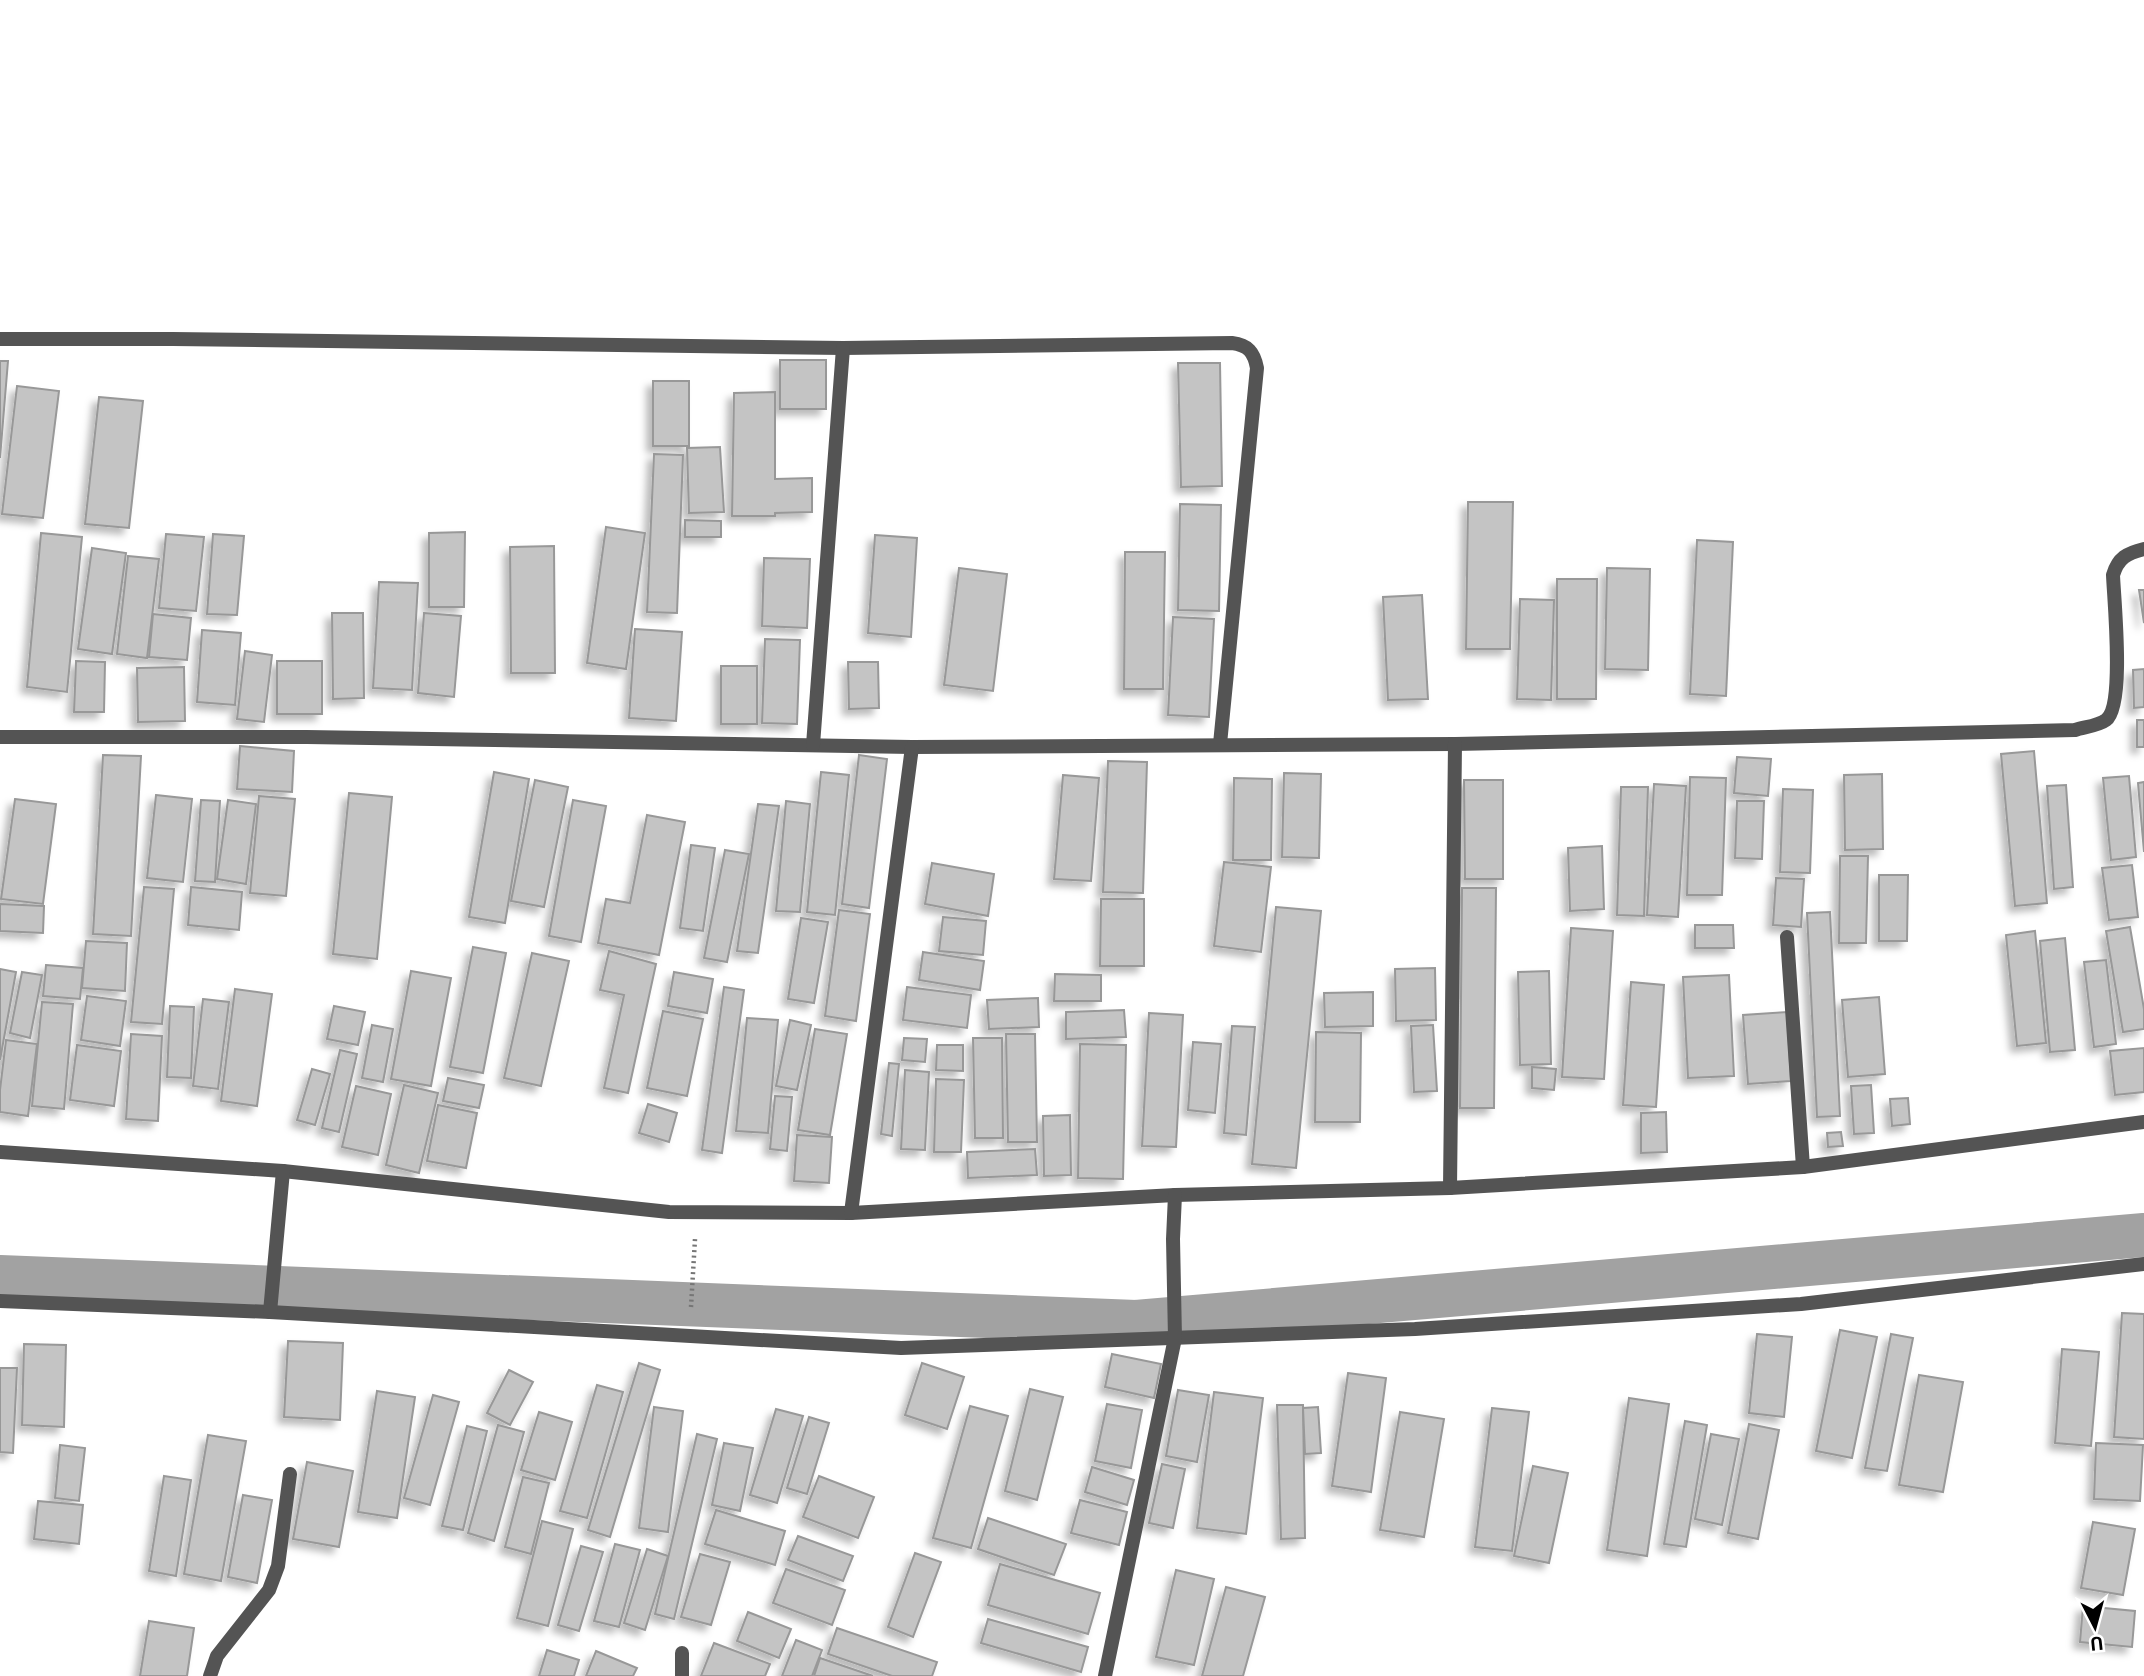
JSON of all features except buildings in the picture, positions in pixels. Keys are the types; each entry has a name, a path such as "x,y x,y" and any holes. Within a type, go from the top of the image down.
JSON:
{"street":[{"path":"0,339 843,348 1243,345 1255,356 1257,368 1220,744"},
{"path":"813,745 843,348"},
{"path":"0,737 307,737 912,747 1455,744 2075,730 2101,723 2108,719 2112,712 2117,690 2113,575 2117,562 2129,552 2144,549"},
{"path":"1450,1188 1455,744"},
{"path":"851,1213 912,747"},
{"path":"1787,937 1803,1167"},
{"path":"0,1152 283,1171 669,1212 851,1213 1175,1195 1450,1188 1803,1167 2144,1122"},
{"path":"270,1304 283,1171"},
{"path":"1105,1676 1175,1332 1175,1195"},
{"path":"0,1301 270,1304 901,1348 1175,1332 1415,1329 1801,1304 2144,1264"},
{"path":"210,1676 217,1656 269,1590 278,1566 290,1474"},
{"path":"682,1653 682,1676"}],"path":[{"path":"691,1310 696,1227"}],"waterway":[{"path":"0,1277 1136,1322 2144,1235"}]}
